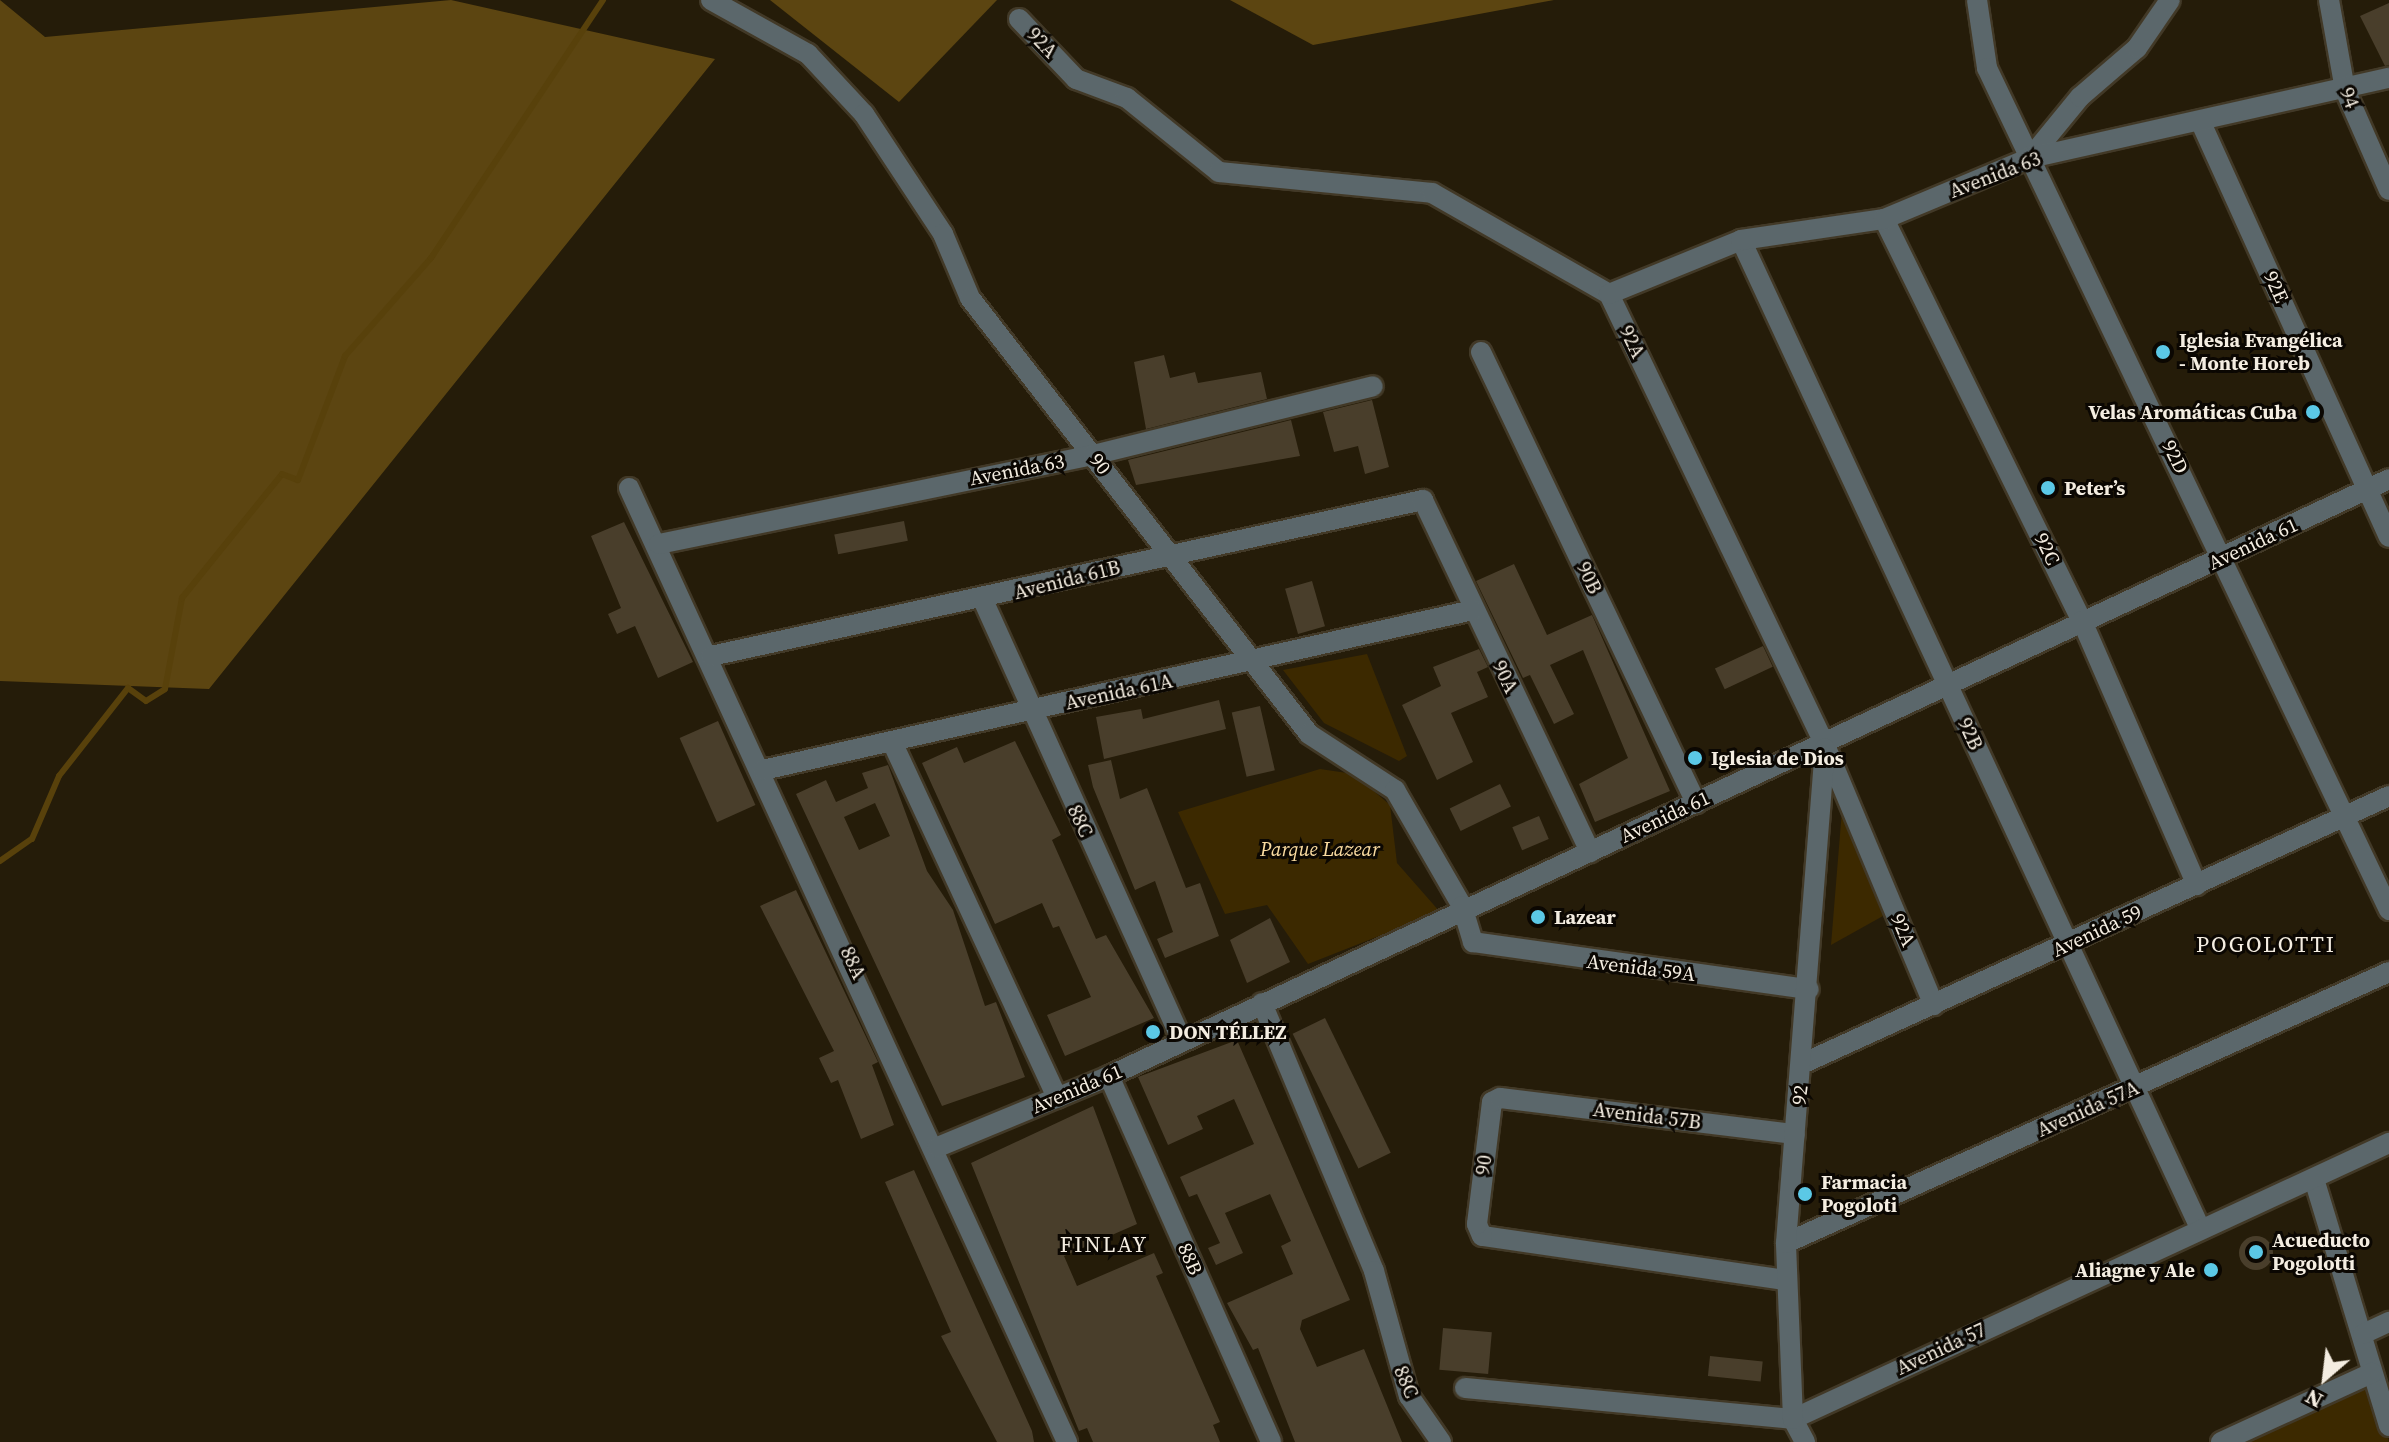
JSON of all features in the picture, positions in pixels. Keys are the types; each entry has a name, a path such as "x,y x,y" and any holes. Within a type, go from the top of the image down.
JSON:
{"street":[{"name":"90","path":"711,0 808,54 864,114 943,234 970,298 1254,662 1322,747 1395,790 1462,906 1473,942"},
{"name":"92D","path":"1977,0 1987,68 2224,558 2389,910"},
{"path":"2030,158 2080,97 2137,48 2170,0"},
{"name":"94","path":"2329,0 2345,90 2389,190"},
{"name":"92A","path":"1019,19 1076,79 1127,98 1219,172 1432,193 1609,294 1825,745 1934,1005"},
{"name":"Avenida 63","path":"1609,294 1741,240 1884,219 2030,158 2202,125 2389,78"},
{"name":"92E","path":"2202,125 2389,537"},
{"name":"92C","path":"1884,219 2082,621 2197,885"},
{"name":"92B","path":"1741,240 2200,1228"},
{"name":"90B","path":"1481,352 1696,803"},
{"name":"Avenida 63","path":"659,544 1093,455 1373,386"},
{"name":"Avenida 61","path":"938,1147 1109,1076 1462,906 1590,852 1825,745 1947,684 2389,479"},
{"name":"88A","path":"629,488 659,544 938,1147 1067,1442"},
{"name":"Avenida 61B","path":"711,656 983,600 1423,500"},
{"name":"90A","path":"1423,500 1590,852"},
{"name":"88C","path":"983,600 1029,712 1182,1041"},
{"name":"Avenida 61A","path":"763,770 893,744 1473,610"},
{"path":"893,744 1057,1098"},
{"name":"92","path":"1805,1442 1793,1419 1785,1280 1786,1243 1804,1063 1825,745"},
{"name":"Avenida 59","path":"1804,1063 2389,796"},
{"name":"Avenida 59A","path":"1473,942 1809,989"},
{"name":"Avenida 57A","path":"1786,1243 2389,972"},
{"name":"88C","path":"1262,1003 1374,1271 1409,1396 1441,1442"},
{"name":"88B","path":"1109,1076 1271,1442"},
{"name":"90","path":"1500,1098 1492,1102 1482,1236 1785,1280"},
{"name":"Avenida 57B","path":"1500,1098 1795,1134"},
{"name":"Avenida 57","path":"1793,1419 2389,1143"},
{"path":"2314,1179 2389,1426"},
{"path":"2363,1334 2389,1322"},
{"path":"2221,1442 2372,1373"},
{"path":"1465,1388 1793,1419"}],"green space":[{"path":"1367,654 1407,756 1399,761 1324,723 1283,670"},
{"name":"Parque Lazear","path":"1320,769 1354,774 1390,805 1397,863 1440,912 1308,964 1267,905 1225,914 1178,812"},
{"path":"1842,810 1883,916 1831,945"},
{"path":"2372,1373 2389,1442 2221,1442"}],"shaded area":[{"path":"0,0 45,37 451,0 715,59 209,689 0,681"},
{"path":"770,0 997,0 899,102"},
{"path":"1230,0 1554,0 1313,45"}],"building":[{"path":"2389,3 2389,65 2385,66 2360,16"},
{"path":"1164,355 1170,378 1195,372 1198,383 1261,372 1267,399 1146,429 1134,362"},
{"path":"1372,400 1389,467 1365,474 1358,446 1334,452 1323,412"},
{"path":"1291,420 1300,456 1136,485 1128,460"},
{"path":"904,521 908,541 838,554 834,535"},
{"path":"624,522 693,662 658,678 635,626 617,634 608,614 621,608 591,536"},
{"path":"1514,564 1547,635 1592,615 1670,791 1595,822 1579,784 1628,758 1583,650 1550,665 1574,714 1554,724 1530,675 1523,678 1476,581"},
{"path":"1312,581 1325,626 1298,634 1285,589"},
{"path":"1763,646 1773,667 1725,689 1715,668"},
{"path":"1479,649 1488,667 1477,672 1488,697 1451,713 1473,762 1437,780 1402,705 1441,686 1433,667"},
{"path":"1219,700 1226,729 1104,759 1096,717 1141,709 1143,719"},
{"path":"1260,706 1275,770 1247,777 1232,713"},
{"path":"718,721 755,805 717,822 680,738"},
{"path":"1015,741 1061,835 1052,840 1096,939 1106,935 1154,1018 1065,1056 1047,1015 1091,997 1059,926 1053,928 1042,903 995,924 922,763 957,747 964,763"},
{"path":"1111,760 1120,799 1147,788 1186,888 1200,883 1219,936 1165,958 1157,939 1173,932 1155,881 1135,890 1093,787 1088,765"},
{"path":"888,765 927,871 953,910 985,1006 996,1002 1025,1077 942,1106 796,794 826,780 836,802 868,788 862,773","holes":["875,803 890,836 859,850 844,817"]},
{"path":"1500,784 1511,806 1461,831 1450,809"},
{"path":"1539,816 1549,839 1522,850 1512,827"},
{"path":"796,890 878,1062 872,1065 894,1125 861,1139 838,1080 831,1083 819,1058 834,1051 760,906"},
{"path":"1270,918 1290,962 1247,983 1230,940"},
{"path":"1325,1018 1391,1153 1358,1169 1293,1034"},
{"path":"1237,1040 1350,1300 1302,1320 1300,1329 1317,1367 1364,1349 1402,1442 1295,1442 1258,1348 1253,1350 1227,1303 1293,1274 1281,1246 1291,1241 1270,1194 1225,1213 1243,1253 1216,1265 1208,1248 1220,1243 1197,1194 1189,1197 1180,1177 1254,1144 1234,1099 1197,1116 1203,1129 1168,1145 1138,1077"},
{"path":"1093,1106 1137,1224 1064,1256 1077,1286 1154,1253 1163,1273 1156,1276 1220,1422 1213,1425 1220,1442 1093,1442 1087,1428 1079,1431 971,1163"},
{"path":"914,1170 1032,1431 1034,1442 997,1442 941,1336 951,1332 885,1182"},
{"name":"Acueducto Pogolotti","path":"2256,1236 2268,1241 2273,1253 2268,1265 2256,1270 2244,1265 2239,1253 2244,1241"},
{"path":"1443,1328 1492,1332 1488,1374 1439,1370"},
{"path":"1710,1356 1763,1362 1761,1381 1708,1376"}],"waterway":[{"path":"0,861 32,839 59,776 128,688 146,701 165,689 182,598 282,474 298,480 345,356 431,258 603,0"}],"place":[{"name":"Iglesia Evangélica - Monte Horeb","path":"2163,352"},
{"name":"Velas Aromáticas Cuba","path":"2313,412"},
{"name":"Peter’s","path":"2048,488"},
{"name":"Iglesia de Dios","path":"1695,758"},
{"name":"Lazear","path":"1538,917"},
{"name":"DON TÉLLEZ","path":"1153,1032"},
{"name":"Farmacia Pogoloti","path":"1805,1194"},
{"name":"Acueducto Pogolotti","path":"2256,1252"},
{"name":"Aliagne y Ale","path":"2211,1270"}],"district":[{"name":"POGOLOTTI","path":"2266,945"},
{"name":"FINLAY","path":"1104,1245"}]}
